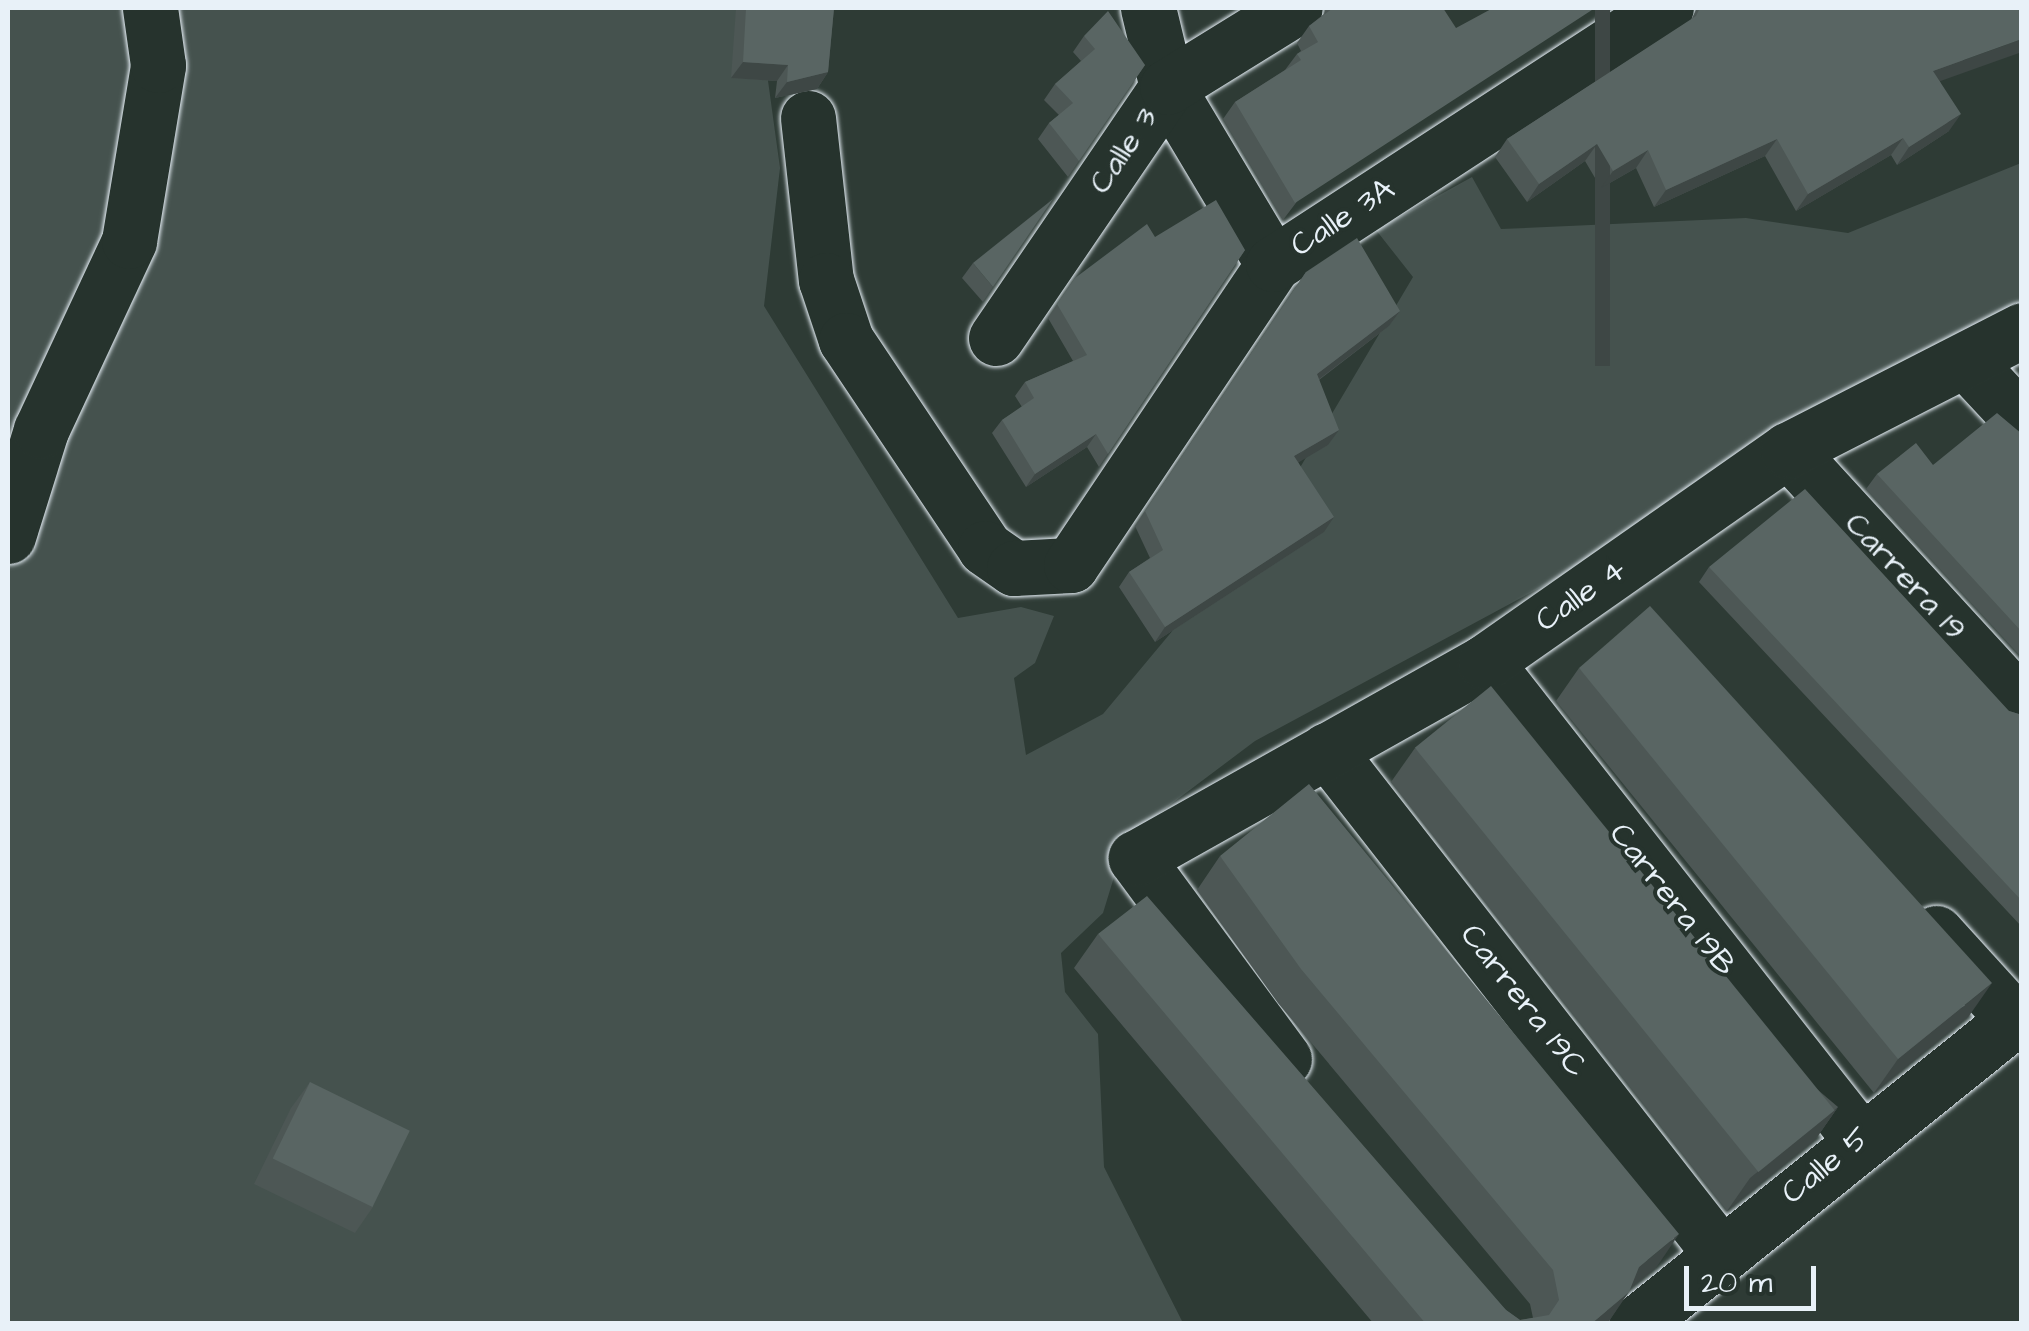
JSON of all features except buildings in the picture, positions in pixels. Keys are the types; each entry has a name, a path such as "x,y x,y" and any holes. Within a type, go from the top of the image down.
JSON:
{"street":[{"path":"8,536 42,430 129,241 158,66 150,8"},
{"path":"1148,8 1168,87 1273,264"},
{"name":"Calle 3","path":"996,338 1168,87 1294,8"},
{"name":"Calle 3A","path":"808,118 826,280 846,340 985,548 1014,568 1071,565 1273,264 1666,8"},
{"name":"Calle 4","path":"1314,1095 1136,858 1486,662 1788,450 2022,330"},
{"path":"1966,360 2022,421"},
{"name":"Carrera 19","path":"1788,450 2022,704"},
{"path":"1611,575 1650,618"},
{"name":"Carrera 19B","path":"1486,662 1860,1138"},
{"name":"Carrera 19C","path":"1327,750 1720,1252"},
{"path":"1898,890 2018,1017"},
{"name":"Calle 5","path":"1636,1324 1860,1138 2018,1017"}],"shaded area":[{"path":"8,8 758,8 780,168 764,306 958,618 1021,607 1054,616 1035,663 1014,678 1026,755 1103,714 1279,503 1413,277 1376,230 1472,177 1501,229 1746,218 1848,233 2021,163 2021,302 1773,431 1599,556 1255,741 1126,838 1103,913 1061,953 1065,992 1098,1034 1104,1167 1183,1323 8,1324"}]}
